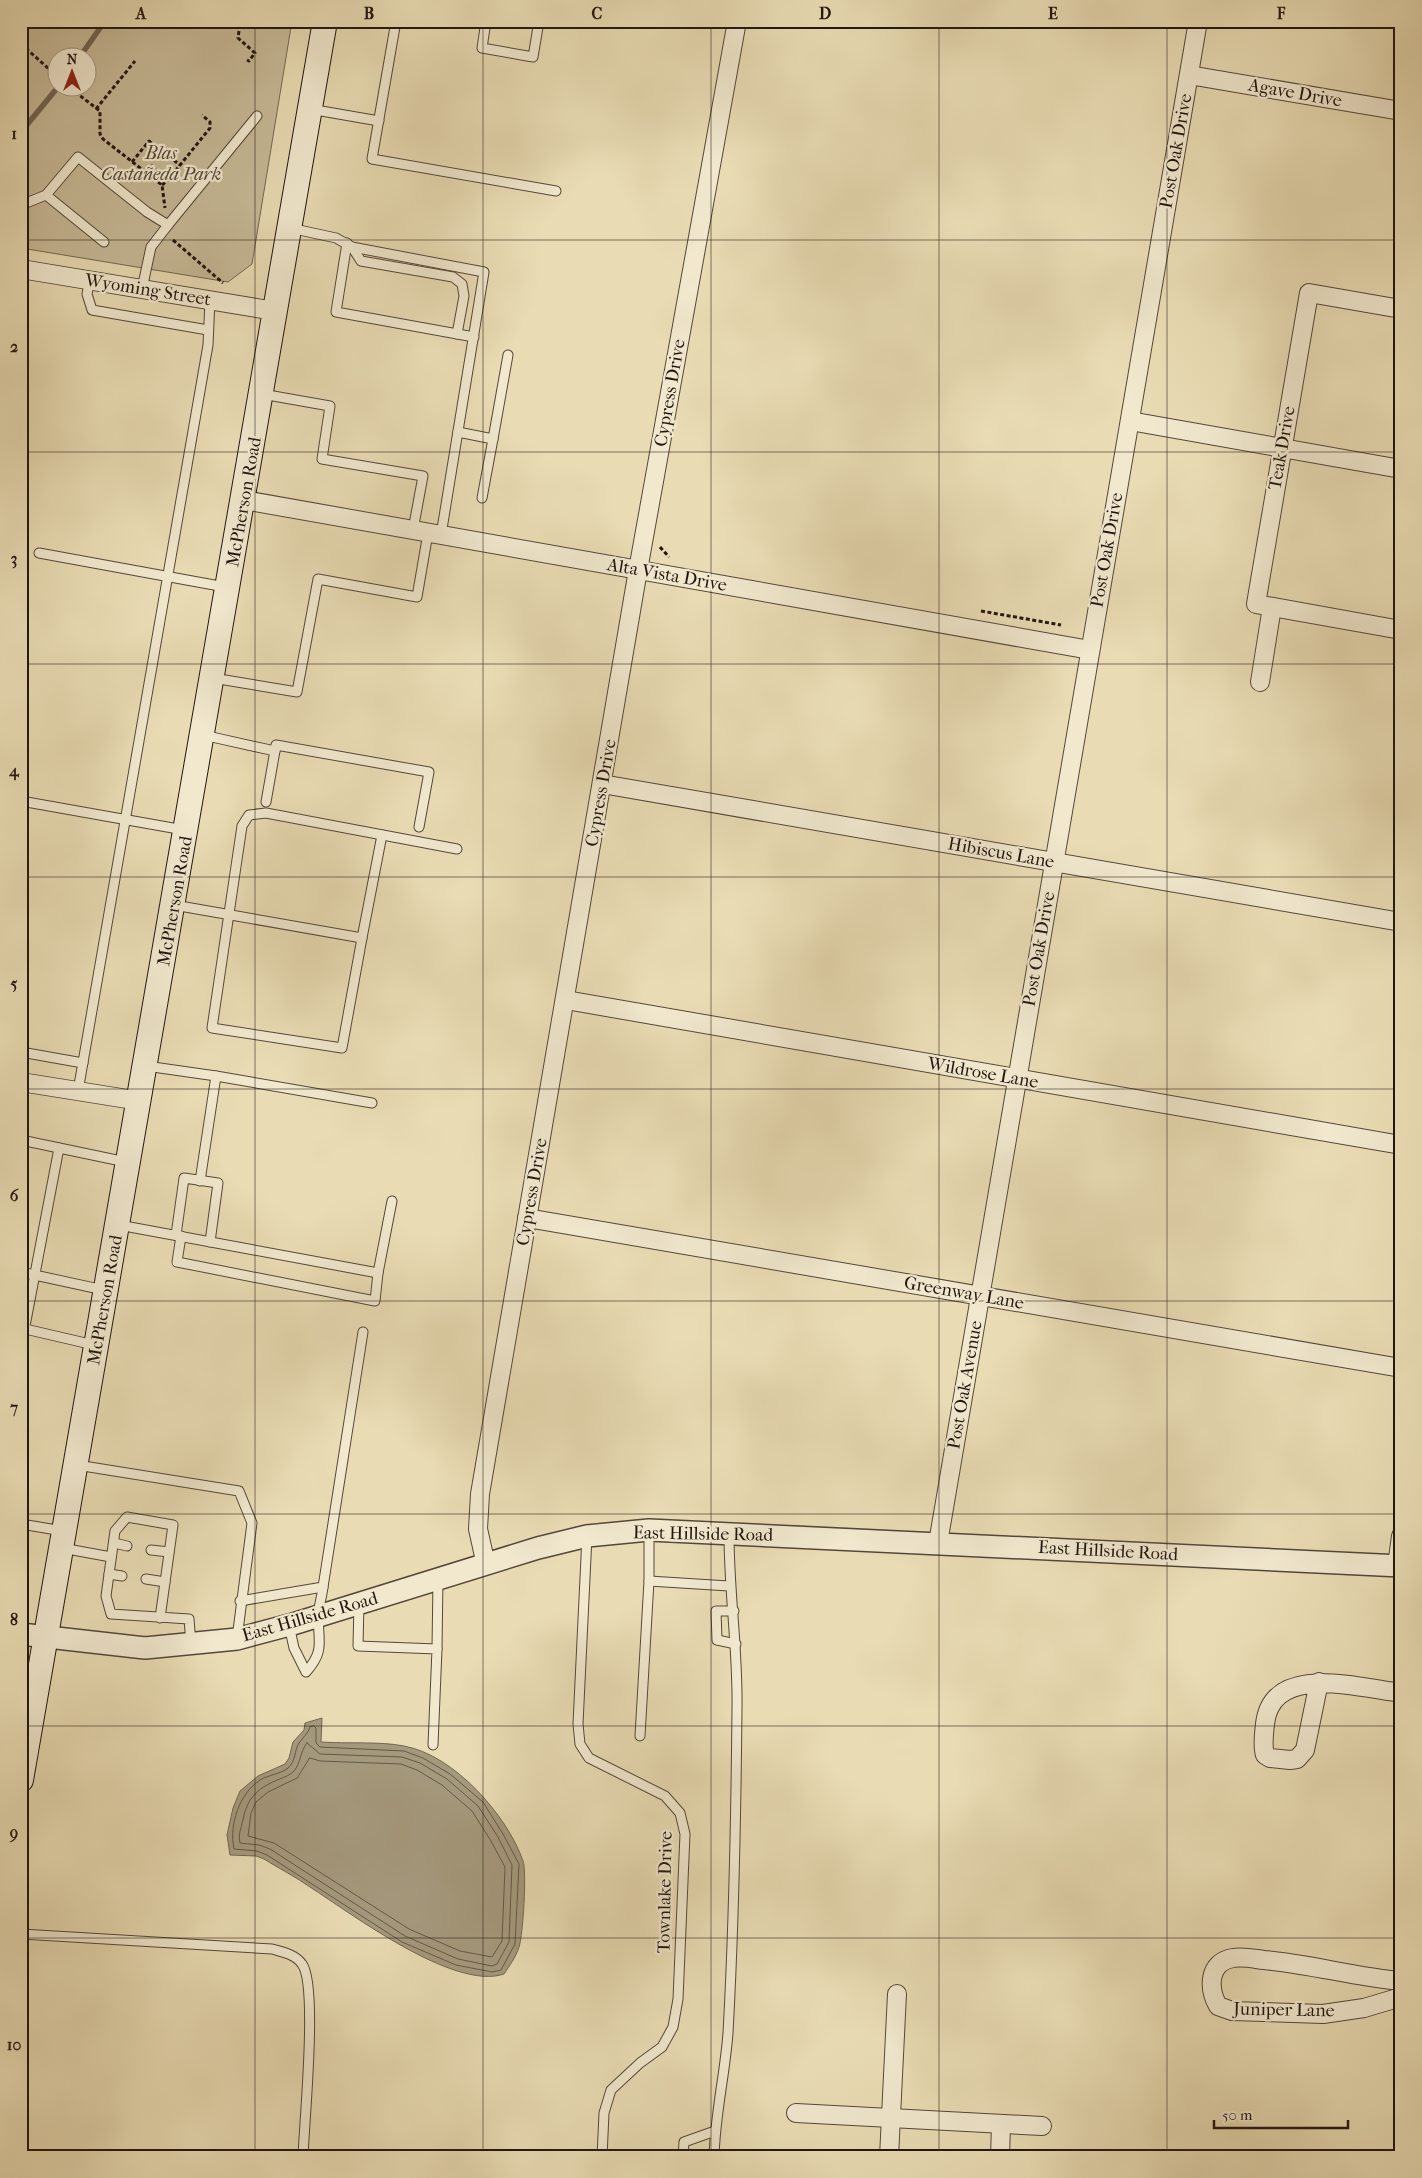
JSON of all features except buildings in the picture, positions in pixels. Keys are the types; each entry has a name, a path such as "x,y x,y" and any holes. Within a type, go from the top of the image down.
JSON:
{"main road":[{"name":"McPherson Road","path":"22,1775 229,588 325,21"}],"street":[{"name":"Cypress Drive","path":"486,1564 478,1529 480,1494 526,1218 566,1000 638,570 737,21"},
{"name":"Post Oak Drive","path":"1017,1079 1198,21"},
{"name":"Agave Drive","path":"1189,75 1401,111"},
{"name":"Wyoming Street","path":"21,269 275,311"},
{"name":"Teak Drive","path":"1260,682 1264,606 1282,448 1309,292 1401,309"},
{"path":"1130,422 1401,469"},
{"name":"Alta Vista Drive","path":"244,500 1090,650"},
{"path":"1264,606 1401,630"},
{"name":"Hibiscus Lane","path":"602,784 1401,922"},
{"name":"Wildrose Lane","path":"566,1000 1401,1145"},
{"name":"Post Oak Avenue","path":"938,1543 1017,1079"},
{"path":"21,1082 140,1101"},
{"name":"Greenway Lane","path":"526,1218 1401,1368"},
{"name":"East Hillside Road","path":"21,1634 145,1648 237,1639 289,1625 538,1548 588,1536 649,1530 1399,1566"},
{"path":"1399,1566 1401,1536"},
{"path":"1319,1682 1305,1750 1297,1759 1290,1760 1270,1758 1265,1755 1263,1744 1266,1715 1277,1697 1294,1686 1319,1682 1401,1693"},
{"name":"Juniper Lane","path":"1401,1982 1291,1962 1234,1958 1221,1962 1213,1972 1210,1983 1212,1996 1218,2006 1232,2011 1323,2014 1364,2008 1401,1997"},
{"path":"889,2157 897,1994"},
{"path":"796,2113 1042,2126"},
{"path":"1000,2157 1001,2124"}],"lane":[{"path":"396,21 372,159 556,191"},
{"path":"486,21 482,48 534,57 539,21"},
{"path":"310,109 379,121"},
{"path":"142,289 151,247 256,116"},
{"path":"21,204 46,194 78,157 147,212 168,225"},
{"path":"46,194 104,242"},
{"path":"213,678 297,692 318,579 417,597 427,533 458,432 484,272 350,245 336,238 290,228"},
{"path":"350,245 336,312 474,337"},
{"path":"350,245 361,261 453,277 462,284 464,296 457,334"},
{"path":"90,280 87,294 92,310 208,330"},
{"path":"78,1091 208,345 210,300"},
{"path":"482,498 508,355"},
{"path":"262,394 330,406 322,459 423,476 427,533"},
{"path":"458,432 493,439"},
{"path":"39,553 229,588"},
{"path":"203,735 275,751"},
{"path":"266,802 276,746 429,772 419,827"},
{"path":"21,801 187,830"},
{"path":"382,835 342,1048 212,1028 227,914 242,826 249,815 266,813 458,849"},
{"path":"174,905 362,938"},
{"path":"21,1052 83,1063"},
{"path":"146,1066 372,1103"},
{"path":"200,1180 216,1076"},
{"path":"21,1140 129,1163"},
{"path":"21,1347 23,1328 58,1148"},
{"path":"210,1242 218,1183 184,1178 177,1262 375,1300 378,1273 392,1201"},
{"path":"118,1225 378,1273"},
{"path":"21,1272 107,1291"},
{"path":"23,1328 97,1345"},
{"path":"289,1625 294,1648 306,1672 317,1660 320,1641 318,1616 364,1332"},
{"path":"77,1465 239,1491 252,1523 240,1601 237,1639"},
{"path":"160,1618 173,1525 127,1517 116,1531 109,1574 106,1596 112,1614 160,1618 189,1619 191,1644"},
{"path":"21,1524 112,1556"},
{"path":"640,1736 649,1581 649,1530"},
{"path":"714,2157 715,2131 728,2035 738,1706 734,1611 729,1586 729,1534"},
{"name":"Townlake Drive","path":"588,1536 578,1724 580,1744 589,1758 665,1796 680,1812 685,1834 678,1999 673,2027 662,2047 640,2063 611,2090 604,2113 602,2157"},
{"path":"114,1544 127,1546"},
{"path":"151,1550 169,1552"},
{"path":"109,1574 122,1576"},
{"path":"146,1579 165,1582"},
{"path":"433,1745 438,1579"},
{"path":"649,1581 729,1586"},
{"path":"240,1601 323,1587"},
{"path":"359,1603 358,1646 437,1649"},
{"path":"734,1611 716,1611 717,1640 736,1644"},
{"path":"21,1934 272,1949 291,1954 302,1964 310,1983 303,2157"},
{"path":"683,2157 684,2142 715,2131"}],"path":[{"path":"239,31 238,38 256,54 249,62 247,60"},
{"path":"21,44 48,69"},
{"path":"96,109 135,61"},
{"path":"82,98 100,111 100,134 148,176 162,185"},
{"path":"165,211 162,185 210,128 210,122 202,115"},
{"path":"132,162 148,141 180,165"},
{"path":"151,164 158,172"},
{"path":"148,176 154,168"},
{"path":"171,238 224,283"},
{"path":"661,541 660,547 668,557 676,558"},
{"path":"976,610 1070,627"}],"green space":[{"name":"Blas Castañeda Park","path":"21,21 292,21 252,264 228,282 21,248"}],"water":[{"path":"322,1718 321,1742 404,1746 423,1752 441,1761 476,1790 505,1825 523,1861 525,1877 522,1930 519,1947 513,1961 504,1974 483,1976 458,1971 432,1961 377,1931 264,1859 256,1856 230,1855 227,1835 233,1808 240,1791 258,1776 285,1764 289,1758 293,1742 304,1730 305,1723"}],"waterway":[{"path":"86,48 105,21"},
{"path":"21,132 49,98"}]}
